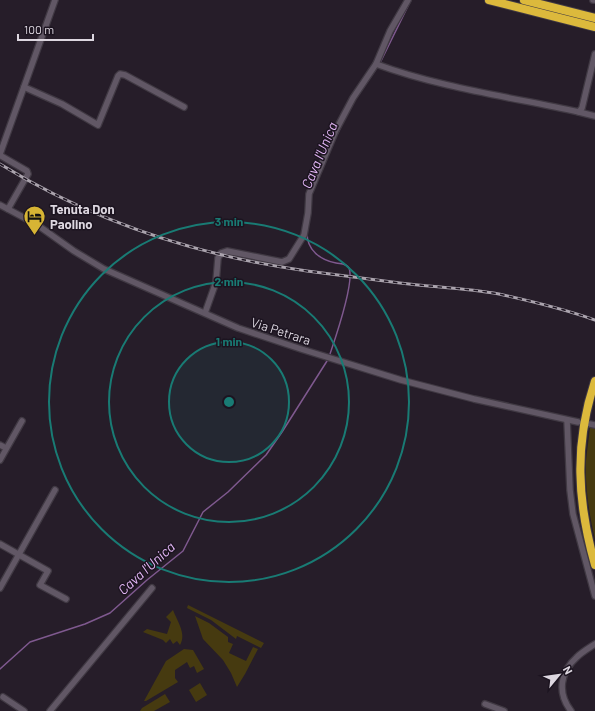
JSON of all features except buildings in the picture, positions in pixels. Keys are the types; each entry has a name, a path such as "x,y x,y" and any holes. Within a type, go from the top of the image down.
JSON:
{"highway":[{"path":"489,0 595,27"},
{"path":"524,0 595,18"},
{"path":"517,7 549,20 595,33"},
{"path":"570,12 595,14"},
{"path":"595,381 588,404 580,469 580,487 584,517 595,565"}],"street":[{"path":"8,209 28,174 27,171 0,154 55,0"},
{"path":"206,313 216,282 218,258 222,253 227,251 282,262 286,261 292,255 304,235 308,213 309,194 336,130 353,98 376,64 390,31 408,0"},
{"path":"579,112 582,108 595,54"},
{"path":"376,64 484,94 595,116"},
{"path":"24,87 62,104 98,125 120,74 184,107"},
{"name":"Via Petrara","path":"0,205 36,224 74,251 104,269 238,328 401,380 474,399 578,422"},
{"path":"567,420 570,490 573,514 595,596"},
{"path":"0,460 22,421"},
{"path":"0,445 6,448"},
{"path":"0,588 55,490"},
{"path":"0,544 48,571 40,585 66,599"},
{"path":"50,711 152,588"},
{"path":"571,711 563,693 562,680 573,661 595,644"},
{"path":"3,697 24,711"},
{"path":"485,704 504,711"}],"shaded area":[{"path":"590,427 595,427 595,539 589,510 586,481 586,461"},
{"path":"188,605 264,643 261,648 237,636 236,639 211,620 187,608"},
{"path":"173,610 182,632 182,641 180,645 177,641 173,644 170,639 166,643 163,640 143,632 147,629 167,634 171,622 166,617"},
{"path":"195,616 209,623 228,637 228,642 233,644 229,653 246,661 253,647 258,649 237,687 223,660 203,639"},
{"path":"184,649 193,650 204,669 197,673 194,666 190,668 187,662 175,670 175,678 178,682 144,701 166,661"},
{"path":"200,683 207,695 196,702 189,690"},
{"path":"165,694 170,702 154,711 140,711 142,708"}],"waterway":[{"name":"Cava l'Unica","path":"380,63 411,0"},
{"name":"Cava l'Unica","path":"354,101 378,66"},
{"name":"Cava l'Unica","path":"338,133 341,126"},
{"name":"Cava l'Unica","path":"307,233 309,244 320,257 330,262 345,264 349,268 350,275 347,297 330,354"},
{"name":"Cava l'Unica","path":"0,669 30,642 85,624 110,613 147,580 183,551 203,512 228,492 266,455 327,361"}],"railway":[{"path":"0,164 72,203 110,219 187,246 227,256 307,271 499,294 571,312 595,320"}],"place":[{"name":"Tenuta Don Paolino","path":"35,236"}]}
